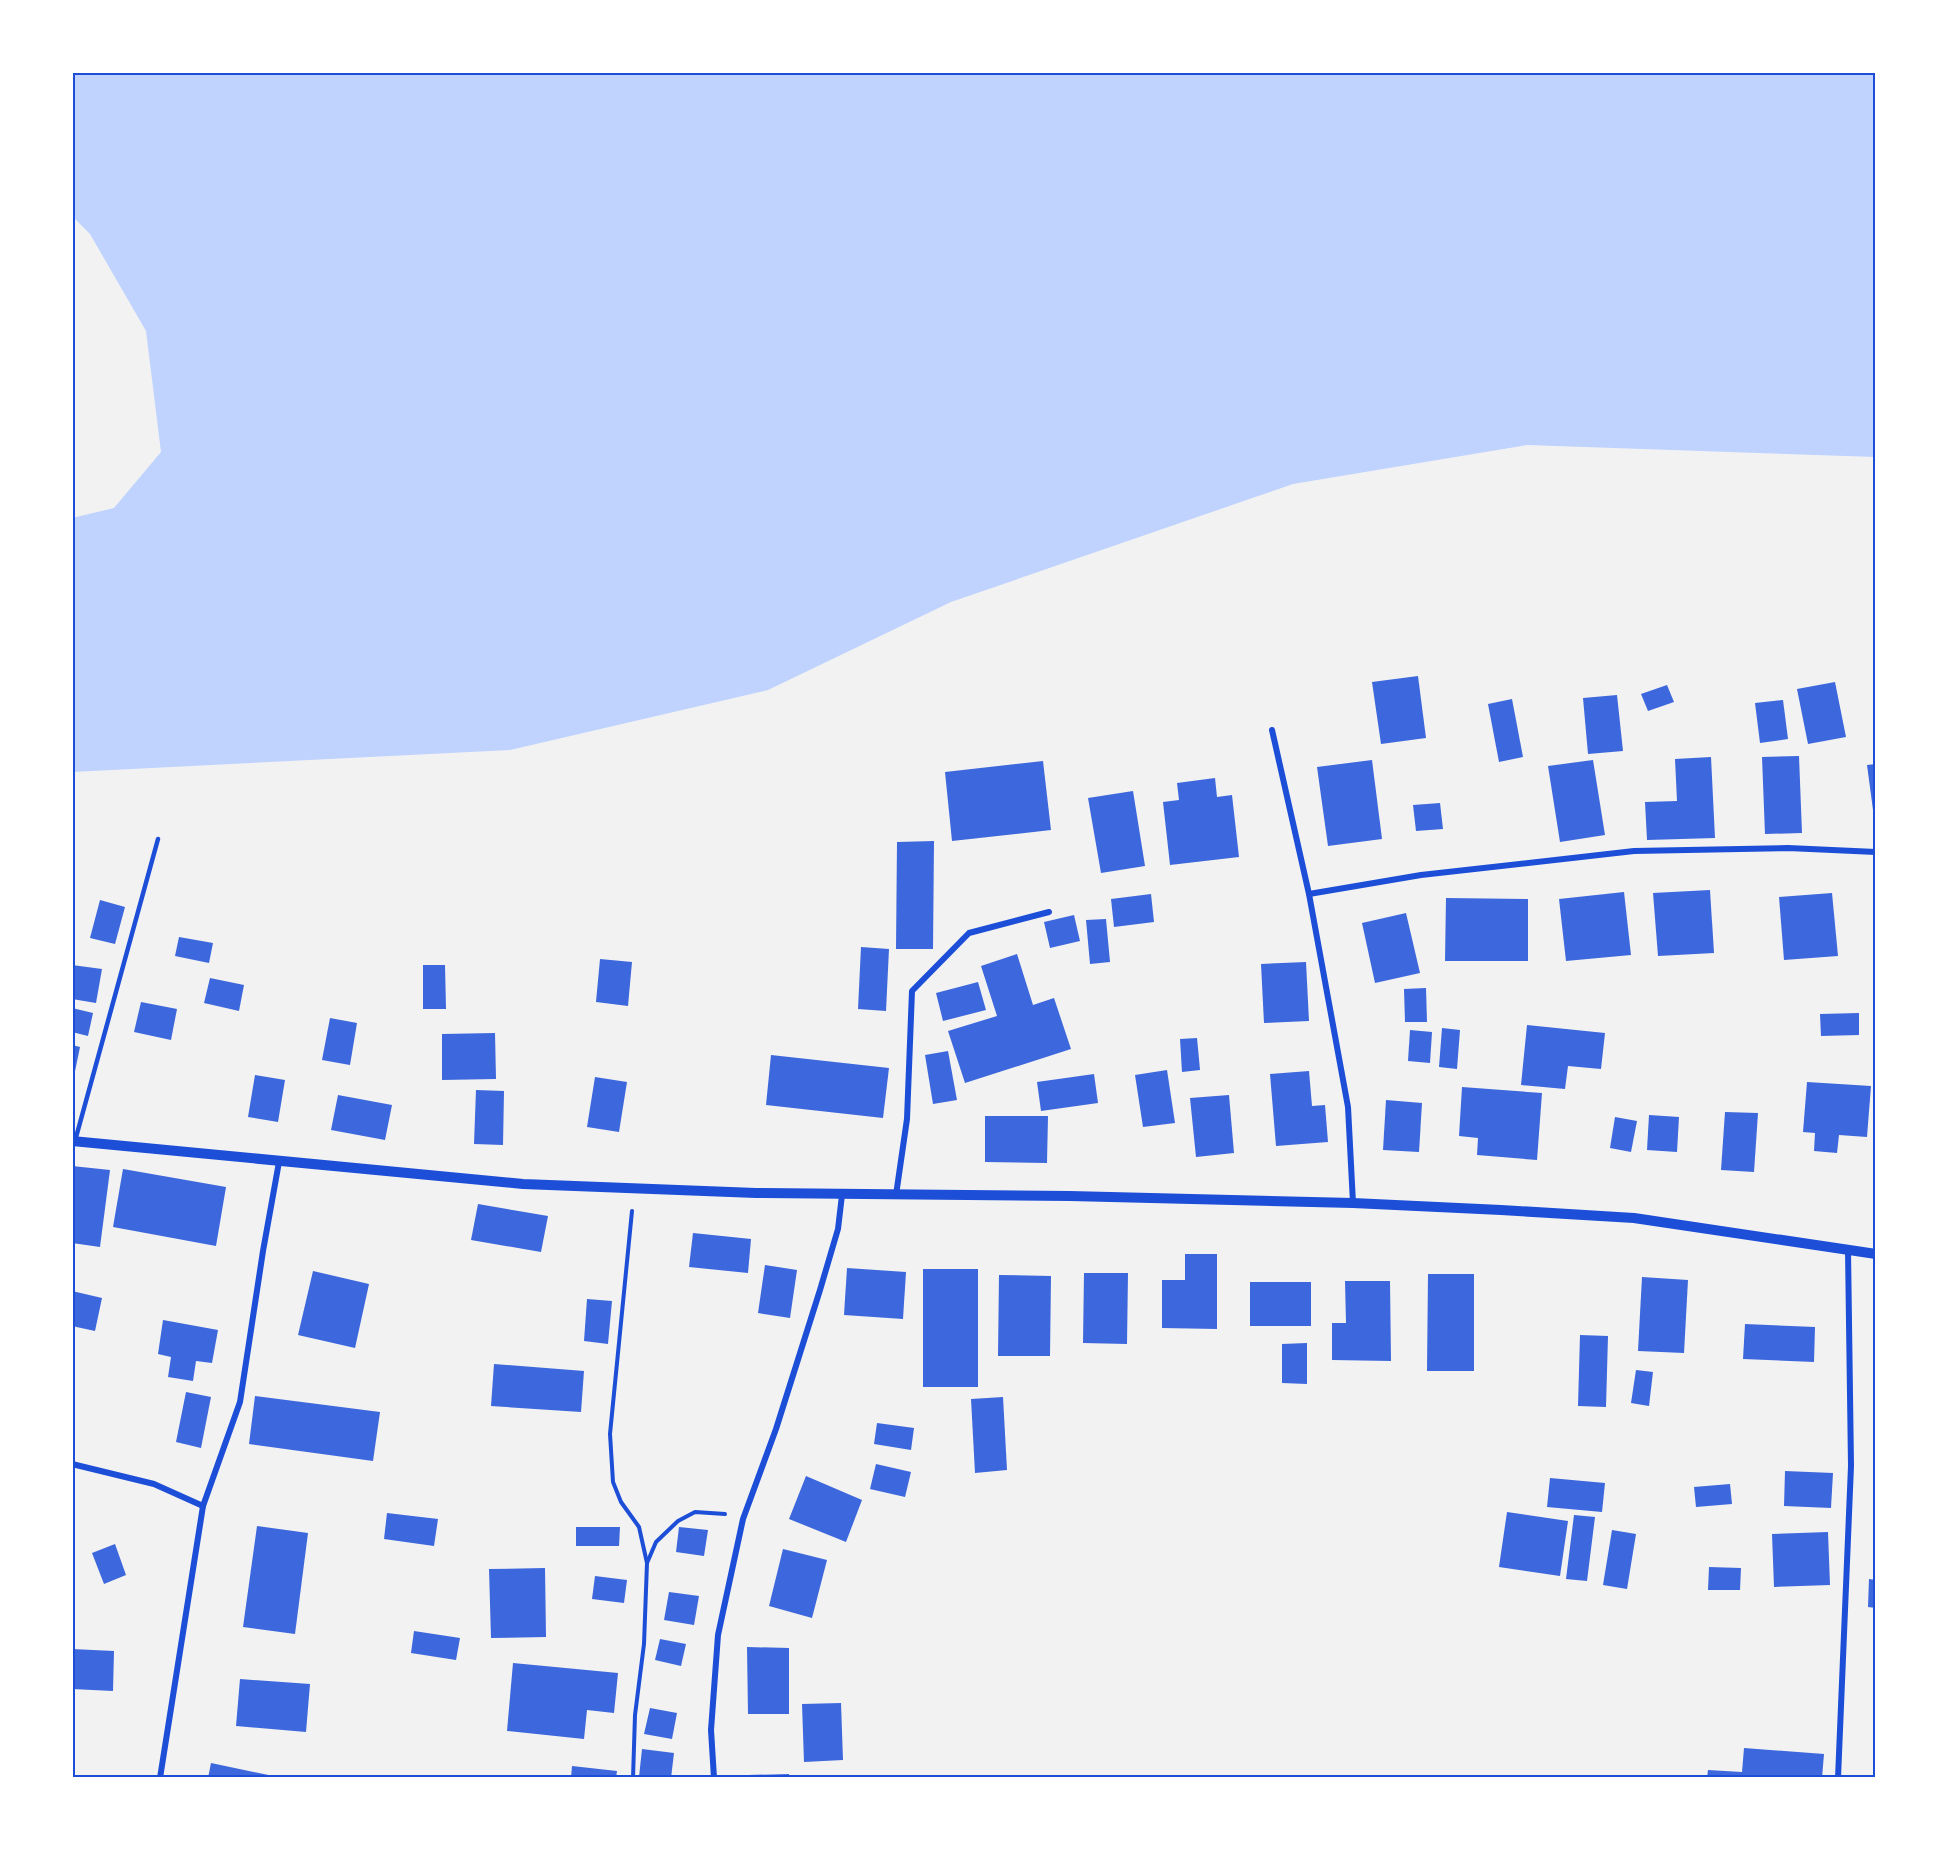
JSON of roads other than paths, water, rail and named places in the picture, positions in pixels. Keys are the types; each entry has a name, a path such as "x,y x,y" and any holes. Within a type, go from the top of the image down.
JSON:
{"street":[{"path":"1272,730 1309,894 1348,1107 1353,1203"},
{"path":"1309,894 1421,875 1634,851 1788,848 1876,852"},
{"path":"896,1195 907,1119 912,991 969,933 1049,912"},
{"path":"74,1141 523,1185 842,1195 1353,1203 1634,1218 1876,1254"},
{"path":"160,1778 203,1506 240,1402 279,1162"},
{"path":"714,1778 711,1730 718,1635 743,1519 776,1429 820,1290 838,1229 842,1195"},
{"path":"1838,1778 1851,1466 1848,1250"},
{"path":"72,1464 154,1484 203,1506"}],"lane":[{"path":"74,1141 158,838"}],"water":[{"path":"72,72 1876,72 1876,457 1527,445 1293,484 951,602 768,690 510,750 72,772 72,518 114,508 161,452 146,331 90,234 72,216"}]}
